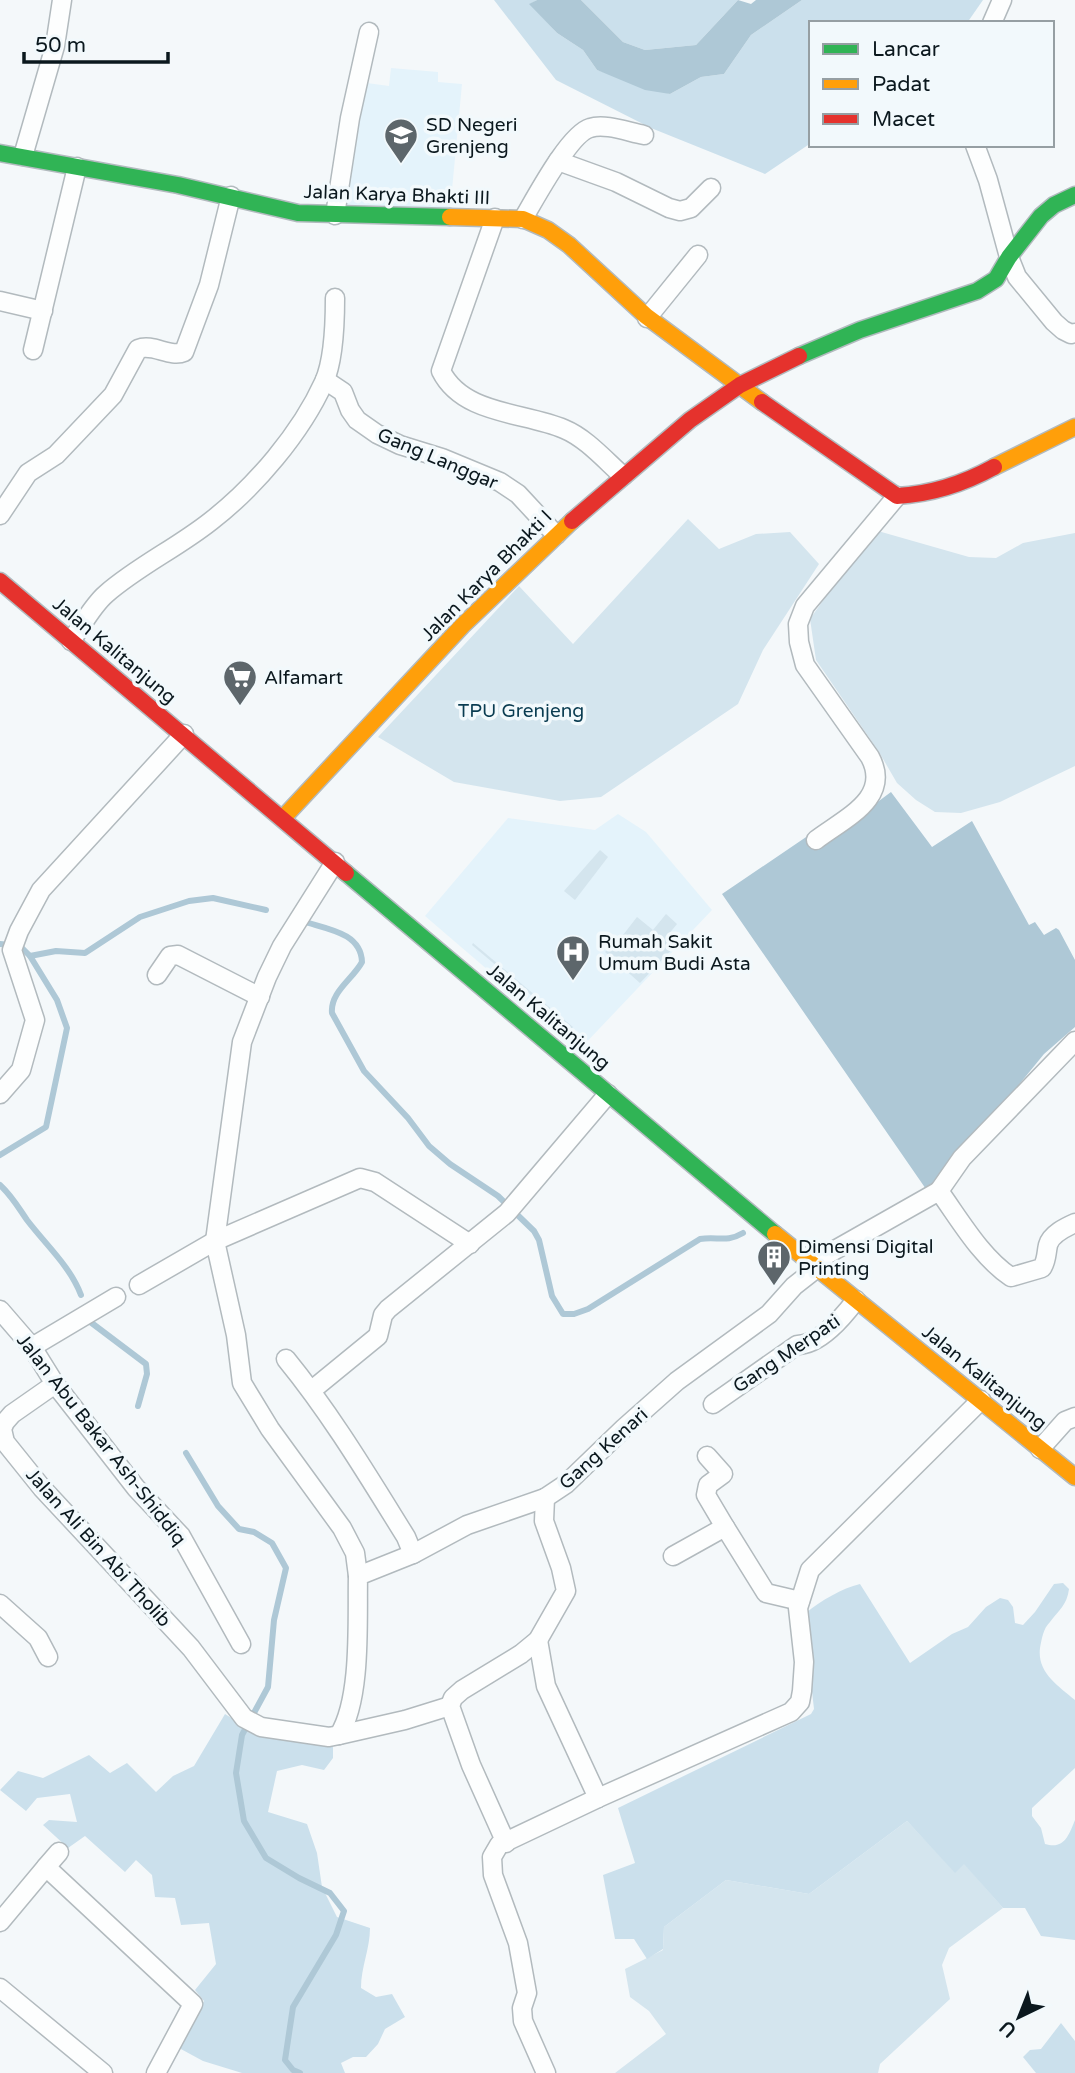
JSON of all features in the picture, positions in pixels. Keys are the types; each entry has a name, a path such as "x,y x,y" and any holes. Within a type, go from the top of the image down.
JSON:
{"street":[{"path":"23,156 55,46 62,0"},
{"path":"993,21 1002,0"},
{"path":"335,215 350,118 369,32"},
{"path":"523,219 558,161 582,132 598,126 644,135"},
{"path":"976,147 1017,277 1045,313 1063,330 1075,333"},
{"name":"Jalan Karya Bhakti III","path":"0,153 231,196 298,213 523,219 552,232 573,247 609,284 703,361 897,496"},
{"path":"558,161 616,182 680,211 691,208 711,188"},
{"path":"33,349 77,167"},
{"name":"Jalan Karya Bhakti I","path":"283,818 462,626 556,535 690,420 740,385 807,352 860,330 977,291 996,279 1009,257 1041,216 1054,205 1075,195"},
{"path":"0,515 28,473 49,461 113,395 138,349 144,347 178,354 184,352 209,285 231,196"},
{"path":"495,218 441,372 447,383 464,399 565,429 585,442 623,476"},
{"path":"648,318 698,255"},
{"path":"71,641 104,596 150,561 211,522 248,487 295,434 325,380 335,320 335,298"},
{"path":"0,301 43,311"},
{"name":"Gang Langgar","path":"325,380 343,391 349,410 367,427 400,445 442,458 500,482 518,494 556,535"},
{"path":"816,840 868,801 878,779 870,757 805,665 798,624 805,606 897,496 917,497 967,481 1035,443 1075,427"},
{"name":"Jalan Kalitanjung","path":"0,581 814,1266 1075,1477"},
{"path":"0,1094 21,1070 35,1020 12,950 19,931 41,890 184,734"},
{"path":"335,862 282,946 242,1042 215,1241 236,1335 242,1382 270,1429 342,1528 355,1553 358,1576 357,1671 345,1726 339,1735"},
{"path":"157,975 170,956 178,955 260,997"},
{"path":"1075,1041 962,1158 939,1191 981,1248 1011,1277 1042,1268 1047,1260 1048,1244 1052,1238 1075,1223"},
{"path":"312,1390 378,1336 383,1315 388,1309 511,1209 608,1094"},
{"path":"139,1285 215,1241 364,1178 375,1182 470,1244"},
{"name":"Gang Kenari","path":"450,1706 453,1698 462,1690 521,1654 538,1640 566,1591 561,1568 544,1521 545,1498 566,1484 677,1381 769,1314 814,1266 939,1191"},
{"path":"32,1347 116,1297"},
{"name":"Gang Merpati","path":"713,1404 797,1345 808,1344 827,1331 846,1314 856,1300"},
{"name":"Jalan Abu Bakar Ash-Shiddiq","path":"1,1312 32,1347 55,1384 136,1488 181,1536 240,1644"},
{"path":"286,1359 312,1390 406,1537 412,1554"},
{"name":"Jalan Ali Bin Abi Tholib","path":"55,1384 12,1414 5,1422 2,1429 5,1442 43,1488 191,1648 244,1718 261,1727 329,1737 339,1735"},
{"path":"546,2073 523,2021 522,2008 527,1993 518,1943 493,1875 492,1857 499,1845 791,1712 800,1702 804,1662 798,1608 810,1570 981,1401"},
{"path":"1040,1448 1065,1422 1075,1417"},
{"path":"707,1456 723,1474 708,1485 706,1495 766,1593 800,1601"},
{"path":"358,1576 412,1554 467,1525 545,1498"},
{"path":"673,1556 725,1527"},
{"path":"0,1604 38,1638 48,1657"},
{"path":"538,1640 546,1686 598,1798"},
{"path":"339,1735 405,1720 450,1706 471,1765 506,1843"},
{"path":"0,1922 59,1852"},
{"path":"46,1867 193,2004 156,2073"},
{"path":"0,1988 103,2073"}],"shaded area":[{"path":"494,0 537,0 530,4 557,33 583,50 597,70 670,94 701,77 724,74 751,35 802,0 983,0 968,21 809,21 809,144 765,174 651,128 556,80"},
{"path":"537,0 581,0 623,42 645,50 696,45 738,0 751,4 756,0 802,0 751,35 724,74 701,77 670,94 645,90 597,70 583,50 557,33 529,4"},
{"path":"581,0 738,0 696,45 645,50 623,42"},
{"name":"SD Negeri Grenjeng","path":"391,68 438,72 438,82 462,84 450,211 344,208 350,140 367,83 389,86"},
{"path":"891,792 932,847 972,821 1029,925 1035,922 1044,935 1056,928 1059,930 1075,960 1075,1027 1044,1054 928,1192 722,894 812,833 821,844"},
{"name":"Rumah Sakit Umum Budi Asta","path":"618,814 646,832 712,910 580,1049 425,916 508,818 595,830"},
{"path":"1063,1583 1069,1589 1068,1595 1044,1631 1040,1657 1045,1671 1075,1700 1075,1768 1032,1808 1032,1816 1041,1828 1045,1844 1051,1845 1065,1840 1075,1820 1075,1940 1041,1936 1025,1908 1003,1908 964,1864 955,1873 907,1821 809,1894 726,1880 664,1927 663,1949 647,1959 634,1939 615,1939 603,1875 635,1863 618,1808 811,1714 814,1709 807,1612 832,1595 860,1584 910,1663 952,1634 968,1627 986,1607 1000,1598 1008,1600 1013,1607 1015,1623 1023,1625 1054,1584"},
{"path":"225,1714 249,1729 317,1741 333,1747 333,1758 324,1770 302,1765 277,1771 268,1812 307,1824 317,1853 322,1887 337,1917 370,1928 361,1988 376,1997 392,1994 405,2017 385,2029 378,2044 366,2057 353,2057 341,2063 345,2073 242,2073 203,2061 179,2048 204,2001 195,1990 216,1964 209,1923 181,1925 175,1898 155,1897 152,1875 136,1860 125,1872 85,1836 68,1848 43,1825 49,1820 77,1822 70,1794 37,1798 26,1811 0,1790 18,1771 43,1778 89,1755 110,1773 127,1763 156,1792 173,1776 194,1766"},
{"path":"1061,2023 1075,2041 1075,2073 1036,2073 1023,2057 1030,2050 1041,2049"}],"green space":[{"name":"TPU Grenjeng","path":"688,519 719,549 756,534 790,532 819,564 763,650 738,704 601,797 560,801 454,782 378,737 519,586 573,644"},
{"path":"878,531 969,557 996,558 1023,543 1075,533 1075,766 1000,802 961,813 935,812 897,783 816,660 810,619 850,562"},
{"path":"600,850 608,857 575,900 564,891"},
{"path":"666,914 677,924 668,935 677,944 640,983 605,952 610,947 613,948 637,917 653,930"},
{"path":"473,943 573,1027 571,1029 472,945"},
{"path":"907,1821 955,1872 964,1863 1003,1908 949,1948 942,1965 950,1999 880,2064 878,2073 615,2073 666,2034 649,2011 630,1997 625,1969 663,1950 664,1927 726,1880 809,1894"}],"waterway":[{"path":"30,956 56,951 85,953 140,917 189,901 213,898 266,910"},
{"path":"302,921 341,933 356,944 362,962 338,992 332,1005 332,1013 364,1071 408,1118 429,1146 450,1164 498,1196 534,1231 539,1240 552,1296 563,1314 574,1314 588,1309 700,1239 727,1239 743,1233"},
{"path":"0,944 20,946 30,956 57,1000 67,1028 46,1127 0,1155"},
{"path":"0,1185 64,1265 81,1295"},
{"path":"89,1321 146,1364 147,1374 138,1406"},
{"path":"186,1453 218,1506 239,1529 254,1532 272,1543 286,1568 274,1620 268,1687 242,1735 236,1773 244,1821 266,1858 330,1893 344,1911 336,1935 293,2007 285,2060 293,2070 300,2073"}],"traffic: fast":[{"path":"0,153 178,185 298,213 450,217"},
{"path":"799,356 860,330 977,291 996,279 1009,257 1041,216 1054,205 1075,195"},
{"path":"346,873 775,1234"}],"traffic: slow":[{"path":"450,217 523,219 548,230 569,245 646,316 762,402"},
{"path":"994,467 1075,427"},
{"path":"283,818 462,626 572,521"},
{"path":"775,1234 1075,1477"}],"traffic: jam":[{"path":"572,521 690,420 740,385 799,356"},
{"path":"762,402 897,496 947,487 994,467"},
{"path":"0,581 346,873"}],"place":[{"name":"SD Negeri Grenjeng","path":"401,165"},
{"name":"Alfamart","path":"240,707"},
{"name":"Rumah Sakit Umum Budi Asta","path":"573,982"},
{"name":"Dimensi Digital Printing","path":"774,1287"}]}
